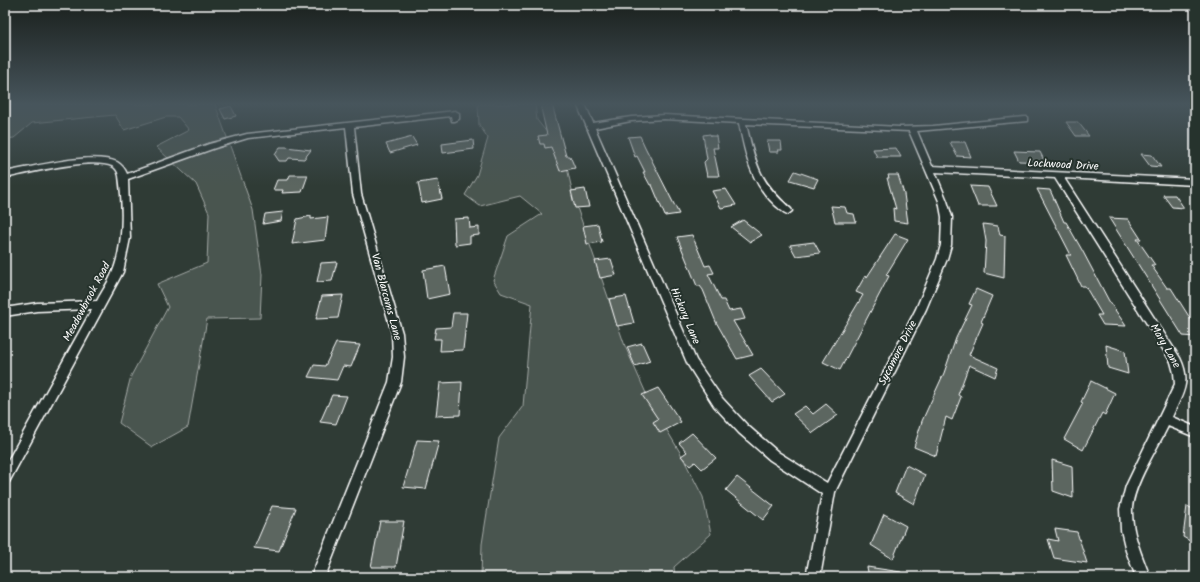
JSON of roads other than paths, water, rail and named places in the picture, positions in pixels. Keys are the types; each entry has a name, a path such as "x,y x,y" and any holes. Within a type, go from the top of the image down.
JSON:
{"street":[{"path":"5,175 96,161 105,162 119,167 123,172 124,178 212,146 247,136 289,131"},
{"name":"Van Blarcoms Lane","path":"318,577 395,382 399,364 400,347 397,333 356,194 351,131"},
{"name":"Hickory Lane","path":"592,131 683,344 699,374 718,402 743,429 774,456 829,491"},
{"path":"744,131 757,179 775,200 788,210"},
{"name":"Sycamore Drive","path":"813,577 829,491 921,309 942,259 947,238 947,217 943,201 913,131"},
{"name":"Lockwood Drive","path":"930,170 1195,182"},
{"name":"Mary Lane","path":"1058,176 1176,361 1180,373 1181,384 1130,490 1126,509 1130,537 1144,577"},
{"name":"Meadowbrook Road","path":"5,478 101,305 124,257 126,243 124,178"},
{"path":"5,312 52,306 101,305"},
{"path":"1165,420 1195,432"}]}
